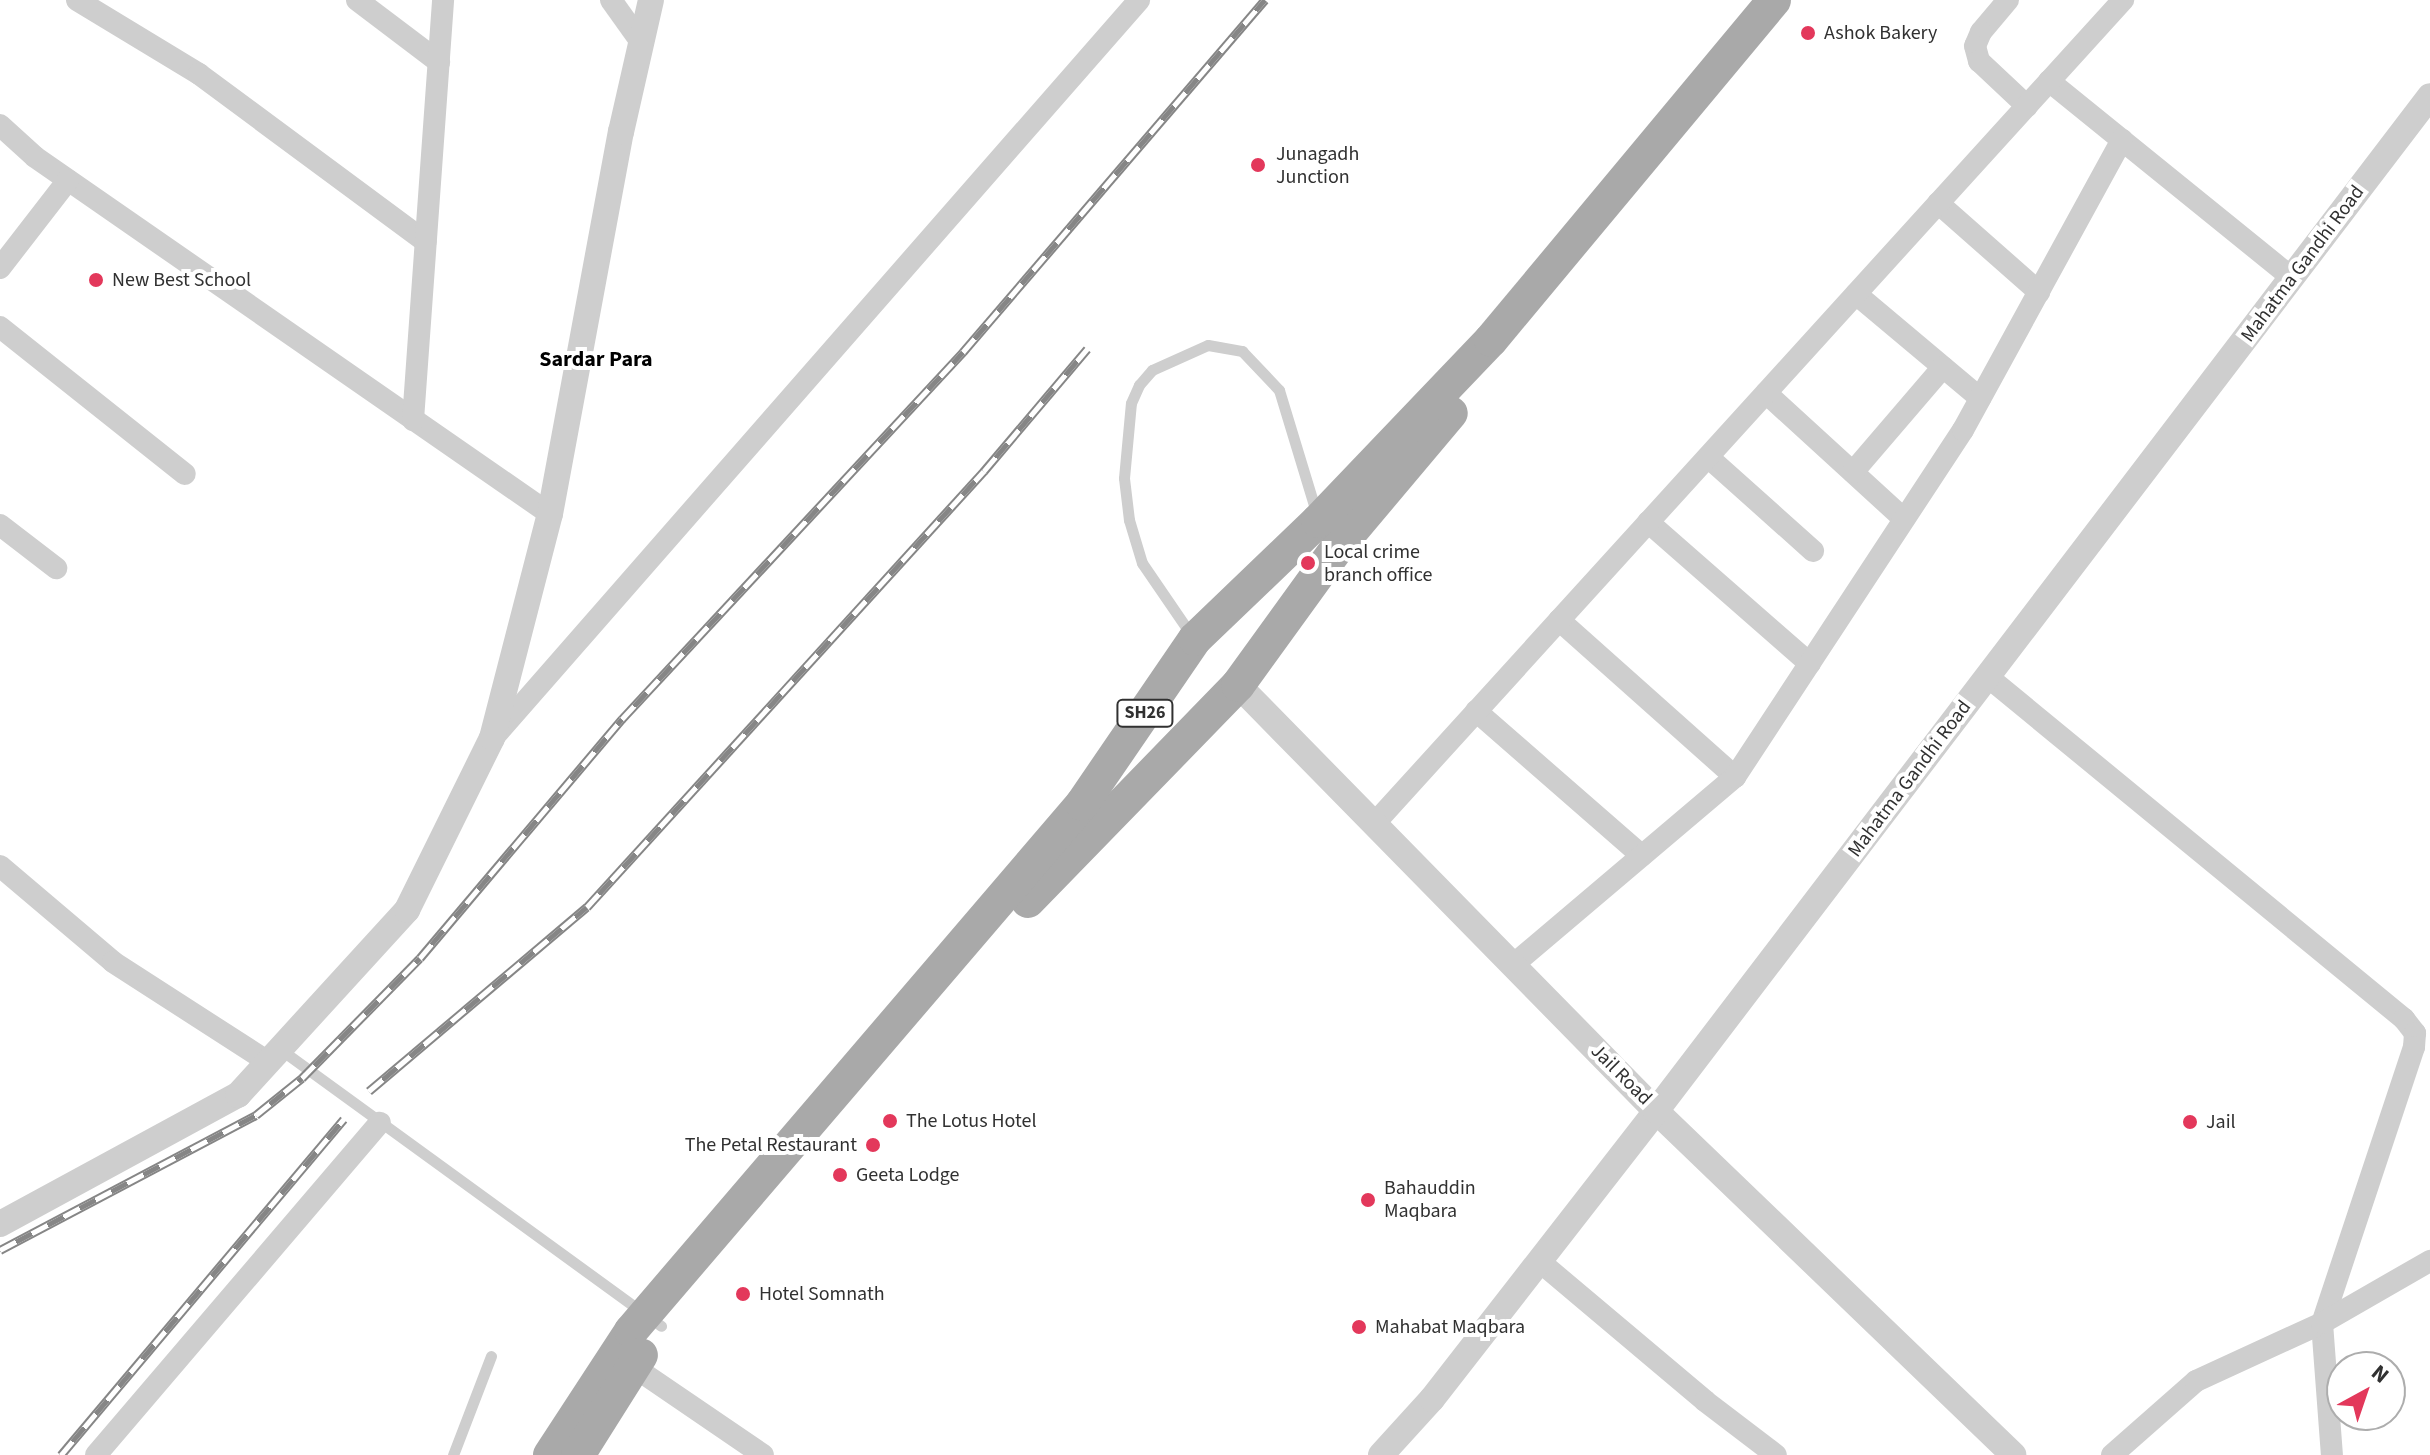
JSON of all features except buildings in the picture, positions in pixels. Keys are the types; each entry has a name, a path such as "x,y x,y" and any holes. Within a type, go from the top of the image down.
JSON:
{"main road":[{"name":"SH26","path":"578,1455 634,1367 654,1320 1082,804 1195,639 1318,521 1491,340 1774,0"},
{"name":"SH26","path":"550,1455 617,1350 654,1320 1041,887 1238,685 1338,547 1800,0"},
{"path":"1230,606 1272,641"},
{"path":"1138,722 1172,751"}],"street":[{"path":"77,0 199,74 426,242"},
{"path":"357,0 439,62"},
{"path":"413,420 443,0"},
{"path":"611,0 641,42"},
{"path":"0,1224 238,1095 407,910 492,738 550,514 651,0"},
{"path":"492,738 1139,0"},
{"path":"2008,0 1981,32 1975,46 1979,61 2027,106"},
{"path":"1374,824 2123,0"},
{"path":"2049,81 2292,278"},
{"name":"Mahatma Gandhi Road","path":"1381,1455 1432,1399 1656,1111 2430,96"},
{"path":"0,125 68,180 550,514"},
{"path":"1513,965 1735,777 1902,517 1963,430 2122,140"},
{"path":"0,268 68,180"},
{"path":"1938,203 2039,292"},
{"path":"1856,294 1980,398"},
{"path":"0,327 185,474"},
{"path":"1853,472 1943,367"},
{"path":"1766,393 1902,517"},
{"path":"1708,457 1813,551"},
{"path":"1648,522 1810,664"},
{"path":"0,525 56,568"},
{"path":"1559,620 1735,777"},
{"path":"1988,677 2404,1019 2415,1033 2414,1047 2322,1323 2332,1455"},
{"name":"Jail Road","path":"1238,685 1656,1111 2002,1451"},
{"path":"1476,711 1642,856"},
{"path":"0,866 113,962 274,1056"},
{"path":"96,1455 380,1123"},
{"path":"1539,1261 1705,1401 1776,1455"},
{"path":"2112,1455 2196,1381 2322,1323 2430,1261"},
{"path":"634,1367 763,1455"}],"lane":[{"path":"1195,639 1142,563 1129,520 1124,478 1131,403 1139,385 1152,370 1208,345 1242,351 1279,390 1318,521"},
{"path":"274,1056 380,1123 654,1320"},
{"path":"453,1455 491,1356"}],"railway":[{"path":"0,1250 256,1115 302,1078 420,958 622,719 963,352 1265,0"},
{"path":"369,1091 587,907 984,471 1087,349"},
{"path":"61,1455 344,1119"}],"place":[{"name":"Ashok Bakery","path":"1808,33"},
{"name":"Junagadh Junction","path":"1258,165"},
{"name":"New Best School","path":"96,280"},
{"name":"Local crime branch office","path":"1308,563"},
{"name":"The Lotus Hotel","path":"890,1121"},
{"name":"Jail","path":"2190,1122"},
{"name":"The Petal Restaurant","path":"873,1145"},
{"name":"Geeta Lodge","path":"840,1175"},
{"name":"Bahauddin Maqbara","path":"1368,1200"},
{"name":"Hotel Somnath","path":"743,1294"},
{"name":"Mahabat Maqbara","path":"1359,1327"}],"district":[{"name":"Sardar Para","path":"596,360"}]}
